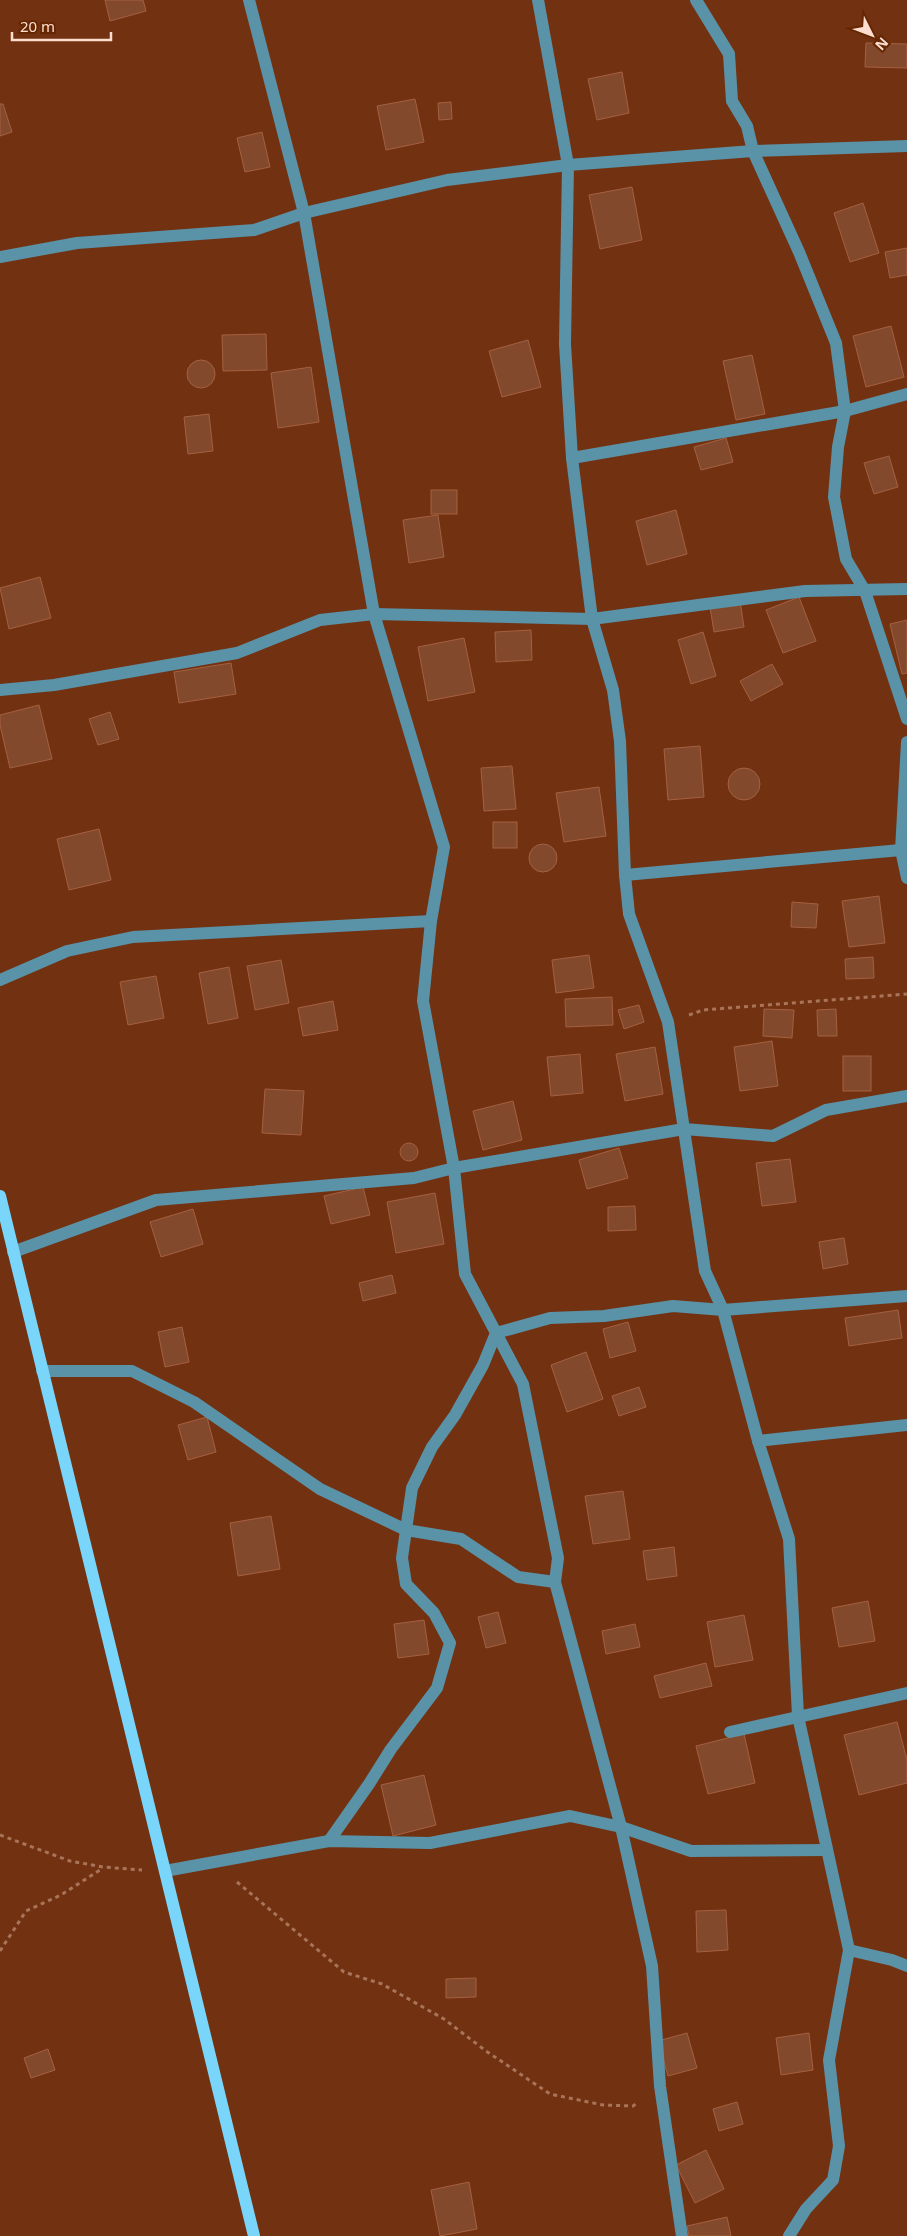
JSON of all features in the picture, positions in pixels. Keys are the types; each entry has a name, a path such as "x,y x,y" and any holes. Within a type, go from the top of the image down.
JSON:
{"main road":[{"path":"0,1196 254,2236"}],"street":[{"path":"249,0 304,213 374,614 444,847 432,921 423,1002 454,1168 465,1274 523,1384 558,1558 555,1582 621,1827 652,1966 660,2086 682,2236"},
{"path":"538,0 568,165 565,344 572,458 592,619 613,690 620,741 625,875 629,914 668,1022 705,1271 723,1310 758,1441 789,1539 798,1716 849,1950 829,2060 839,2146 833,2180 806,2209 789,2236"},
{"path":"696,0 729,54 732,100 747,126 753,151 800,252 836,343 844,410 838,447 834,497 846,559 865,591 907,719"},
{"path":"0,257 77,243 254,230 304,213 447,180 568,165 753,151 907,146"},
{"path":"572,458 844,410 907,394"},
{"path":"0,690 54,685 237,653 320,620 374,614 592,619 805,591 907,589"},
{"path":"907,742 900,850 907,878"},
{"path":"625,875 900,850"},
{"path":"0,980 67,951 133,937 432,921"},
{"path":"13,1252 156,1200 414,1178 454,1168 684,1129 773,1136 826,1110 907,1096"},
{"path":"496,1332 550,1318 604,1316 673,1306 723,1310 907,1296"},
{"path":"329,1841 370,1784 390,1748 437,1688 450,1643 434,1613 406,1584 402,1558 412,1488 432,1447 455,1415 483,1365 496,1332"},
{"path":"42,1371 132,1371 194,1402 320,1489 406,1530 460,1539 518,1576 555,1582"},
{"path":"758,1441 907,1425"},
{"path":"730,1732 907,1693"},
{"path":"164,1871 329,1841 430,1843 570,1816 621,1827 691,1851 826,1850"},
{"path":"849,1950 892,1960 907,1966"}],"path":[{"path":"668,1022 702,1010 907,994"},
{"path":"0,1835 70,1862 103,1867 164,1871"},
{"path":"214,1862 344,1972 382,1984 444,2019 486,2051 550,2094 603,2106 633,2106 660,2086"},
{"path":"0,1950 26,1911 61,1895 103,1867"}],"building":[{"path":"105,0 143,0 146,11 110,21"},
{"path":"866,43 907,44 907,68 865,67"},
{"path":"622,72 629,113 597,120 588,79"},
{"path":"415,99 424,142 386,150 377,106"},
{"path":"451,102 452,119 439,120 438,103"},
{"path":"0,104 3,104 12,132 0,136"},
{"path":"262,132 270,167 245,172 237,138"},
{"path":"632,187 642,240 600,249 589,195"},
{"path":"863,203 879,253 850,262 834,213"},
{"path":"907,248 907,275 890,278 885,252"},
{"path":"891,326 904,377 866,387 853,336"},
{"path":"266,334 267,370 223,371 222,335"},
{"path":"528,340 541,387 502,397 489,351"},
{"path":"752,355 765,414 736,420 723,361"},
{"path":"201,360 211,364 215,374 211,384 201,388 191,384 187,374 191,364"},
{"path":"311,367 319,422 278,428 271,373"},
{"path":"209,414 213,451 188,454 184,417"},
{"path":"726,438 733,462 701,470 694,447"},
{"path":"889,456 898,487 874,494 864,463"},
{"path":"431,490 457,490 457,514 431,514"},
{"path":"676,510 687,554 647,565 636,521"},
{"path":"438,515 444,557 409,563 403,520"},
{"path":"40,577 51,618 9,629 0,588"},
{"path":"799,597 816,641 783,653 766,610"},
{"path":"740,601 744,627 714,632 710,607"},
{"path":"907,620 907,673 902,674 890,624"},
{"path":"531,630 532,660 496,662 495,632"},
{"path":"703,632 716,676 691,684 678,640"},
{"path":"464,638 475,692 428,701 418,647"},
{"path":"231,663 236,694 179,703 174,672"},
{"path":"772,664 783,684 751,701 740,681"},
{"path":"39,705 52,759 10,768 0,725 0,715"},
{"path":"110,712 119,739 98,745 89,719"},
{"path":"700,746 704,797 668,800 664,749"},
{"path":"512,766 516,809 484,811 481,768"},
{"path":"744,768 755,773 760,784 755,795 744,800 733,795 728,784 733,773"},
{"path":"599,787 606,836 564,842 556,793"},
{"path":"493,822 517,822 517,848 493,848"},
{"path":"99,829 111,880 69,890 57,839"},
{"path":"543,844 553,848 557,858 553,868 543,872 533,868 529,858 533,848"},
{"path":"879,896 885,943 849,947 842,901"},
{"path":"792,902 818,904 816,928 791,927"},
{"path":"589,955 594,988 556,993 552,960"},
{"path":"873,957 874,978 846,979 845,959"},
{"path":"281,960 289,1003 255,1010 247,966"},
{"path":"229,967 238,1018 208,1024 199,973"},
{"path":"156,976 164,1018 128,1025 120,982"},
{"path":"612,997 613,1025 566,1027 565,999"},
{"path":"333,1001 338,1030 303,1036 298,1008"},
{"path":"639,1005 644,1022 624,1029 618,1010"},
{"path":"764,1009 794,1010 792,1038 763,1036"},
{"path":"836,1009 837,1036 818,1036 817,1010"},
{"path":"772,1041 778,1086 740,1091 734,1047"},
{"path":"655,1047 663,1094 625,1101 616,1054"},
{"path":"580,1054 583,1093 551,1096 547,1057"},
{"path":"843,1056 871,1056 871,1091 843,1091"},
{"path":"265,1089 304,1091 301,1135 262,1133"},
{"path":"513,1101 522,1140 483,1150 473,1111"},
{"path":"409,1143 415,1146 418,1152 415,1158 409,1161 403,1158 400,1152 403,1146"},
{"path":"619,1148 628,1178 587,1189 579,1160"},
{"path":"790,1159 796,1202 762,1206 756,1163"},
{"path":"363,1187 370,1215 331,1224 324,1196"},
{"path":"435,1193 444,1244 396,1253 387,1202"},
{"path":"635,1206 636,1230 608,1231 608,1207"},
{"path":"193,1209 203,1244 161,1257 150,1222"},
{"path":"844,1238 848,1264 823,1269 819,1242"},
{"path":"392,1275 396,1293 363,1301 359,1283"},
{"path":"898,1310 902,1338 849,1346 845,1318"},
{"path":"628,1322 636,1351 610,1358 603,1329"},
{"path":"182,1327 189,1362 165,1367 158,1332"},
{"path":"586,1352 603,1399 567,1412 551,1365"},
{"path":"639,1387 646,1407 619,1416 612,1396"},
{"path":"207,1417 216,1452 188,1460 178,1425"},
{"path":"623,1491 630,1539 593,1544 585,1496"},
{"path":"271,1516 280,1569 238,1576 230,1523"},
{"path":"674,1547 677,1576 647,1580 643,1551"},
{"path":"868,1601 875,1641 839,1647 832,1608"},
{"path":"498,1612 506,1643 486,1648 478,1617"},
{"path":"744,1615 753,1660 715,1667 707,1622"},
{"path":"424,1620 429,1654 398,1658 394,1624"},
{"path":"635,1624 640,1647 606,1654 602,1631"},
{"path":"706,1663 712,1686 660,1698 654,1676"},
{"path":"897,1722 907,1760 907,1783 859,1795 844,1735"},
{"path":"744,1734 755,1783 708,1794 696,1746"},
{"path":"424,1775 436,1825 393,1836 381,1785"},
{"path":"726,1910 728,1950 697,1952 696,1911"},
{"path":"476,1978 476,1997 446,1998 446,1979"},
{"path":"687,2033 697,2068 668,2076 658,2041"},
{"path":"809,2033 813,2070 781,2075 776,2038"},
{"path":"48,2049 55,2070 31,2078 24,2058"},
{"path":"737,2102 743,2124 719,2131 713,2109"},
{"path":"706,2150 724,2189 695,2203 676,2165"},
{"path":"469,2182 477,2229 440,2236 431,2190"},
{"path":"727,2217 731,2236 689,2236 687,2226"}]}
